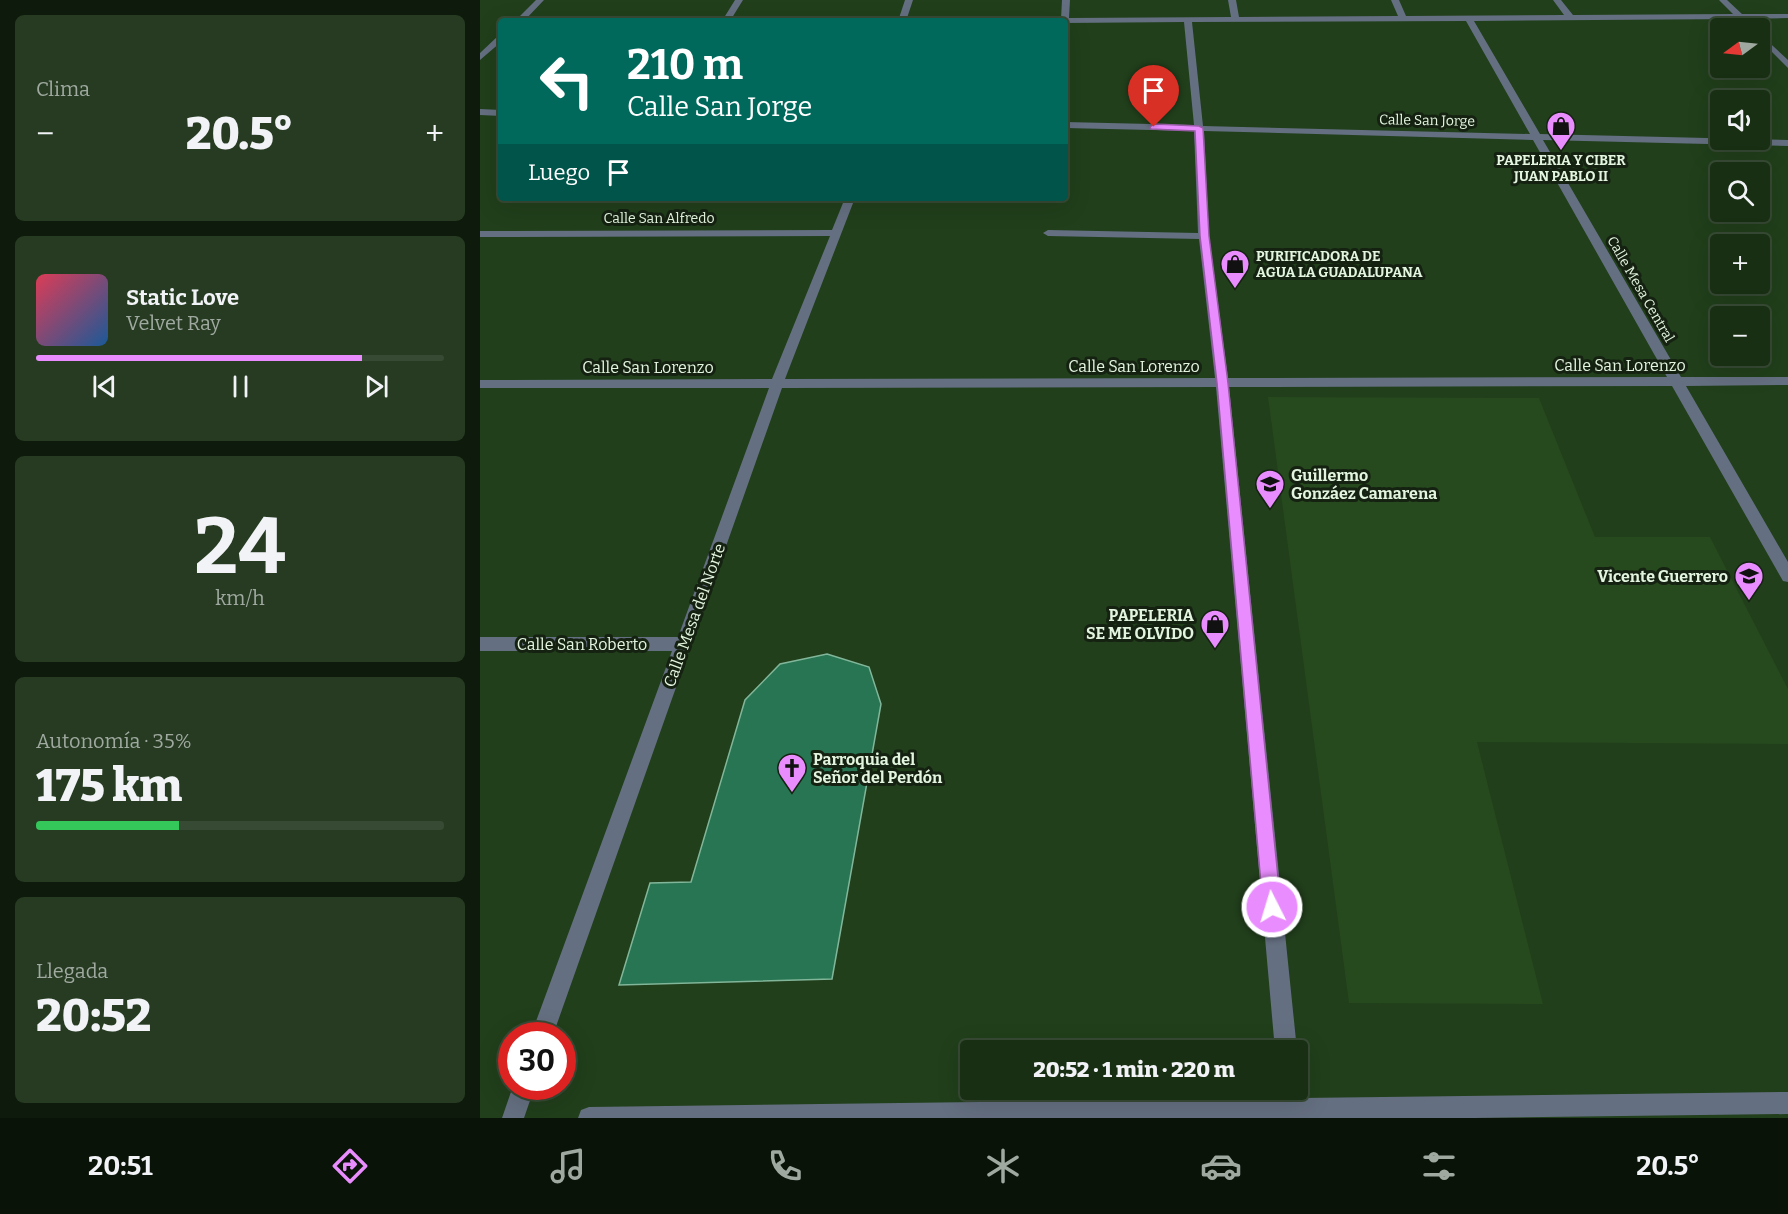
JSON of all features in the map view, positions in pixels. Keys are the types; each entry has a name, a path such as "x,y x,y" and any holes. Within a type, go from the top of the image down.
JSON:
{"street":[{"path":"522,18 540,0"},
{"path":"728,18 739,0"},
{"path":"903,18 909,0"},
{"path":"1065,18 1066,0"},
{"path":"1232,0 1235,18"},
{"path":"1395,0 1403,18"},
{"path":"1557,0 1570,17"},
{"path":"1723,0 1740,16"},
{"path":"1068,21 1235,18 1788,16"},
{"name":"Calle Mesa Central","path":"1468,17 1788,576"},
{"path":"1188,19 1199,128 1204,236 1222,383 1285,1040"},
{"path":"480,57 498,41"},
{"path":"1770,46 1788,65"},
{"path":"480,112 498,113"},
{"name":"Calle San Jorge","path":"1068,125 1788,143"},
{"name":"Calle Mesa del Norte","path":"547,1022 777,383 849,201"},
{"name":"Calle San Alfredo","path":"480,234 837,233"},
{"path":"1048,233 1204,236"},
{"name":"Calle San Lorenzo","path":"480,384 1788,381"},
{"name":"Calle San Roberto","path":"480,644 683,644"},
{"path":"513,1118 519,1100"},
{"path":"589,1118 1291,1105 1788,1103"}],"shaded area":[{"path":"1268,397 1539,398 1595,537 1710,537 1788,689 1788,744 1477,742 1543,1004 1349,1003"}],"building":[{"name":"Parroquia del Señor del Perdón","path":"827,654 869,667 881,704 832,979 619,985 650,883 691,882 745,700 780,664"}],"place":[{"name":"PAPELERIA Y CIBER JUAN PABLO II","path":"1561,152"},
{"name":"PURIFICADORA DE AGUA LA GUADALUPANA","path":"1235,290"},
{"name":"Guillermo Gonzáez Camarena","path":"1270,510"},
{"name":"Vicente Guerrero","path":"1749,602"},
{"name":"PAPELERIA SE ME OLVIDO","path":"1215,650"},
{"name":"Parroquia del Señor del Perdón","path":"792,794"}],"route":[{"path":"1154,127 1199,128 1204,236 1222,383 1272,907"}]}
